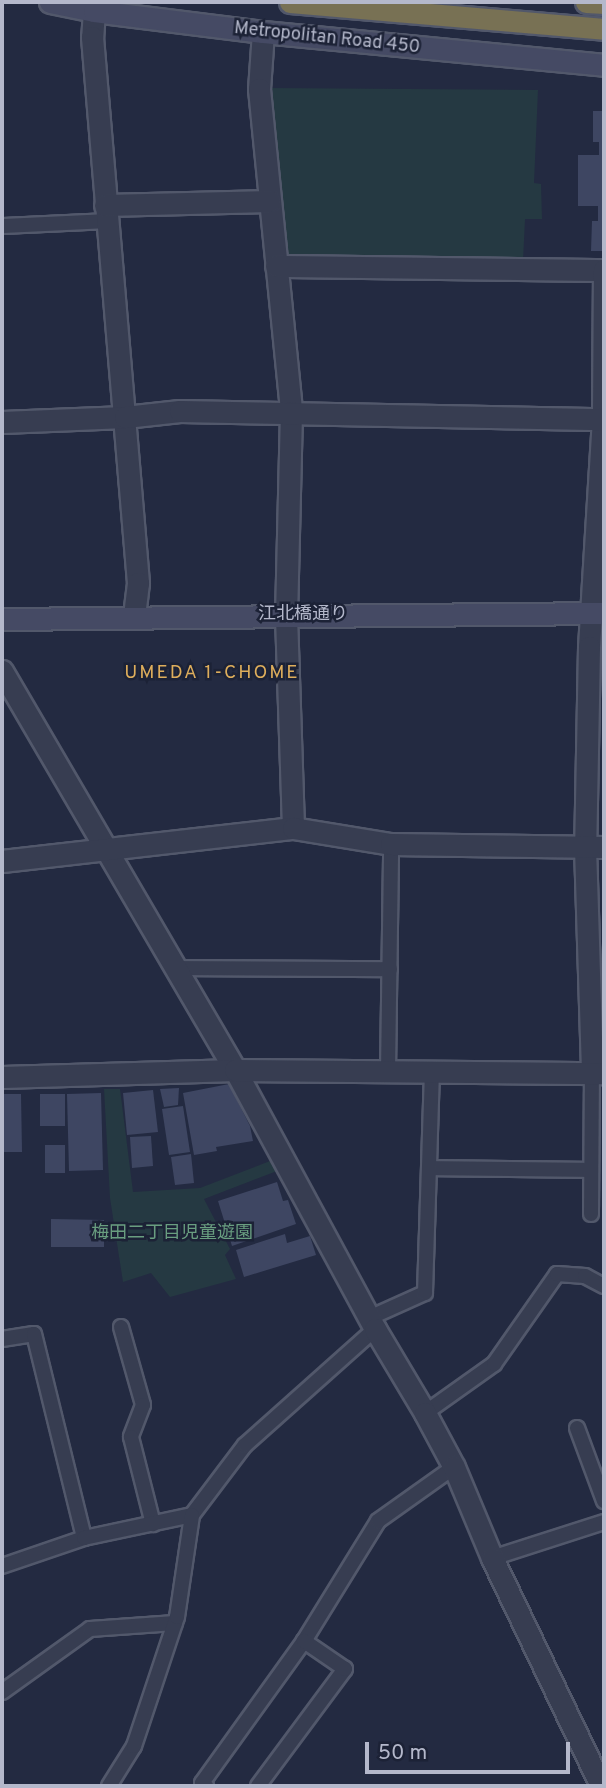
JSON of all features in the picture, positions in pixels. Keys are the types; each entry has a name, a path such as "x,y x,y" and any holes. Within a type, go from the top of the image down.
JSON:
{"highway":[{"path":"290,2 604,29"},
{"path":"586,2 604,3"}],"main road":[{"name":"Metropolitan Road 450","path":"51,2 94,11 263,32 604,65"},
{"name":"江北橋通り","path":"2,619 134,615 598,613"}],"street":[{"path":"94,11 92,37 138,583 134,615"},
{"path":"263,32 259,89 291,412 286,616 293,828"},
{"path":"106,213 270,201"},
{"path":"2,1077 235,1070 598,1073 594,847 604,271 276,266"},
{"path":"2,422 125,417 180,411 603,419"},
{"path":"2,671 235,1070 372,1323 425,1413 454,1467 492,1558 601,1786"},
{"path":"2,861 293,828 391,844 594,847"}],"lane":[{"path":"2,226 106,213"},
{"path":"388,1072 391,844"},
{"path":"175,968 390,969"},
{"path":"109,1786 134,1746 175,1623 192,1515 244,1445 372,1323 425,1293 432,1072"},
{"path":"590,1214 598,1073"},
{"path":"429,1168 591,1170"},
{"path":"425,1413 494,1364 557,1274 585,1276 604,1286"},
{"path":"121,1327 143,1405 131,1437 153,1524"},
{"path":"2,1339 34,1334 84,1538"},
{"path":"577,1428 604,1501"},
{"path":"206,1786 202,1783 304,1641 378,1521 454,1467"},
{"path":"2,1566 84,1538 192,1515"},
{"path":"492,1558 604,1522"},
{"path":"2,1692 90,1629 175,1623"},
{"path":"258,1786 345,1669 304,1641"}],"green space":[{"path":"268,88 538,90 534,183 541,184 542,219 525,219 523,261 291,257 282,249"},
{"name":"梅田二丁目児童遊園","path":"104,1089 120,1089 133,1192 200,1188 270,1161 277,1171 204,1199 230,1249 225,1255 236,1279 170,1297 151,1273 123,1282 110,1198"}],"building":[{"path":"593,111 604,111 604,251 591,251 592,221 598,221 598,206 578,206 578,155 599,155 599,142 593,142"},
{"path":"229,1084 250,1126 253,1141 216,1147 217,1151 194,1155 183,1093"},
{"path":"179,1088 178,1105 164,1107 160,1089"},
{"path":"153,1090 158,1132 127,1135 123,1093"},
{"path":"101,1093 103,1170 69,1171 67,1094"},
{"path":"2,1094 21,1094 22,1152 2,1152"},
{"path":"40,1094 65,1094 65,1126 40,1126"},
{"path":"183,1106 190,1152 169,1155 162,1109"},
{"path":"151,1136 153,1166 132,1168 130,1137"},
{"path":"45,1145 65,1145 65,1173 45,1173"},
{"path":"191,1154 194,1183 175,1185 171,1157"},
{"path":"277,1182 283,1201 288,1200 296,1224 232,1246 218,1201"},
{"path":"51,1219 104,1220 104,1247 51,1247"},
{"path":"285,1234 287,1243 310,1236 316,1255 244,1277 236,1250"}],"district":[{"name":"UMEDA 1-CHOME","path":"212,674"}]}
